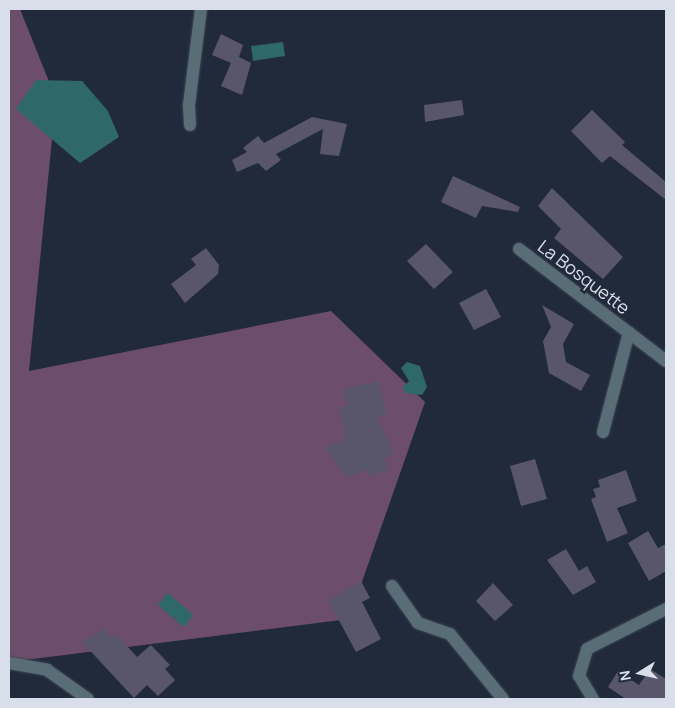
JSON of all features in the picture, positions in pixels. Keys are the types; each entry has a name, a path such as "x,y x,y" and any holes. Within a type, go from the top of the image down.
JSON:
{"street":[{"path":"190,125 188,105 201,9"},
{"name":"La Bosquette","path":"519,249 666,361"},
{"name":"La Bosquette","path":"603,432 629,332"},
{"path":"392,586 418,622 450,634 503,699"},
{"path":"593,699 579,676 587,649 666,609"},
{"path":"9,662 47,670 88,699"}],"shaded area":[{"path":"9,9 20,9 56,99 29,371 331,311 425,402 349,619 25,660 9,658"},
{"path":"283,42 285,56 253,61 251,46"},
{"path":"36,80 82,81 108,111 119,137 80,163 16,109"},
{"path":"407,362 420,366 427,387 422,395 405,393 403,387 409,381 401,368"},
{"path":"168,593 193,615 184,627 158,605"}],"building":[{"path":"221,34 243,45 239,57 251,63 242,95 221,86 231,63 212,55"},
{"path":"462,100 464,115 425,122 424,105"},
{"path":"592,110 625,142 622,145 666,182 666,200 610,156 602,163 571,131"},
{"path":"312,117 347,124 339,156 320,154 323,129 276,154 281,160 266,171 258,163 237,172 232,160 247,152 243,148 258,136 264,143"},
{"path":"453,176 520,207 518,212 482,206 476,218 441,202"},
{"path":"552,188 623,257 603,279 554,238 561,229 538,206"},
{"path":"426,244 453,272 434,289 407,261"},
{"path":"206,248 219,265 218,274 185,303 171,284 196,265 191,259"},
{"path":"486,289 501,317 474,330 459,303"},
{"path":"542,305 574,324 563,344 566,362 590,375 581,391 549,373 543,341 551,327"},
{"path":"379,381 386,415 377,417 394,455 384,459 389,469 370,477 367,470 347,477 324,448 345,439 339,407 347,406 343,389"},
{"path":"535,459 547,499 521,506 510,466"},
{"path":"626,470 637,501 617,508 628,533 607,542 591,499 596,497 593,489 600,487 598,480"},
{"path":"648,531 658,548 666,544 666,571 649,581 628,543"},
{"path":"566,549 579,571 587,566 596,582 573,595 547,560"},
{"path":"361,581 370,598 362,602 381,639 356,652 328,600"},
{"path":"493,583 513,605 495,621 476,601"},
{"path":"103,628 112,637 116,634 137,657 151,645 170,665 165,669 175,680 158,696 147,685 134,698 82,642"},
{"path":"650,669 666,679 666,699 626,699 608,687 618,671 639,685"}]}
